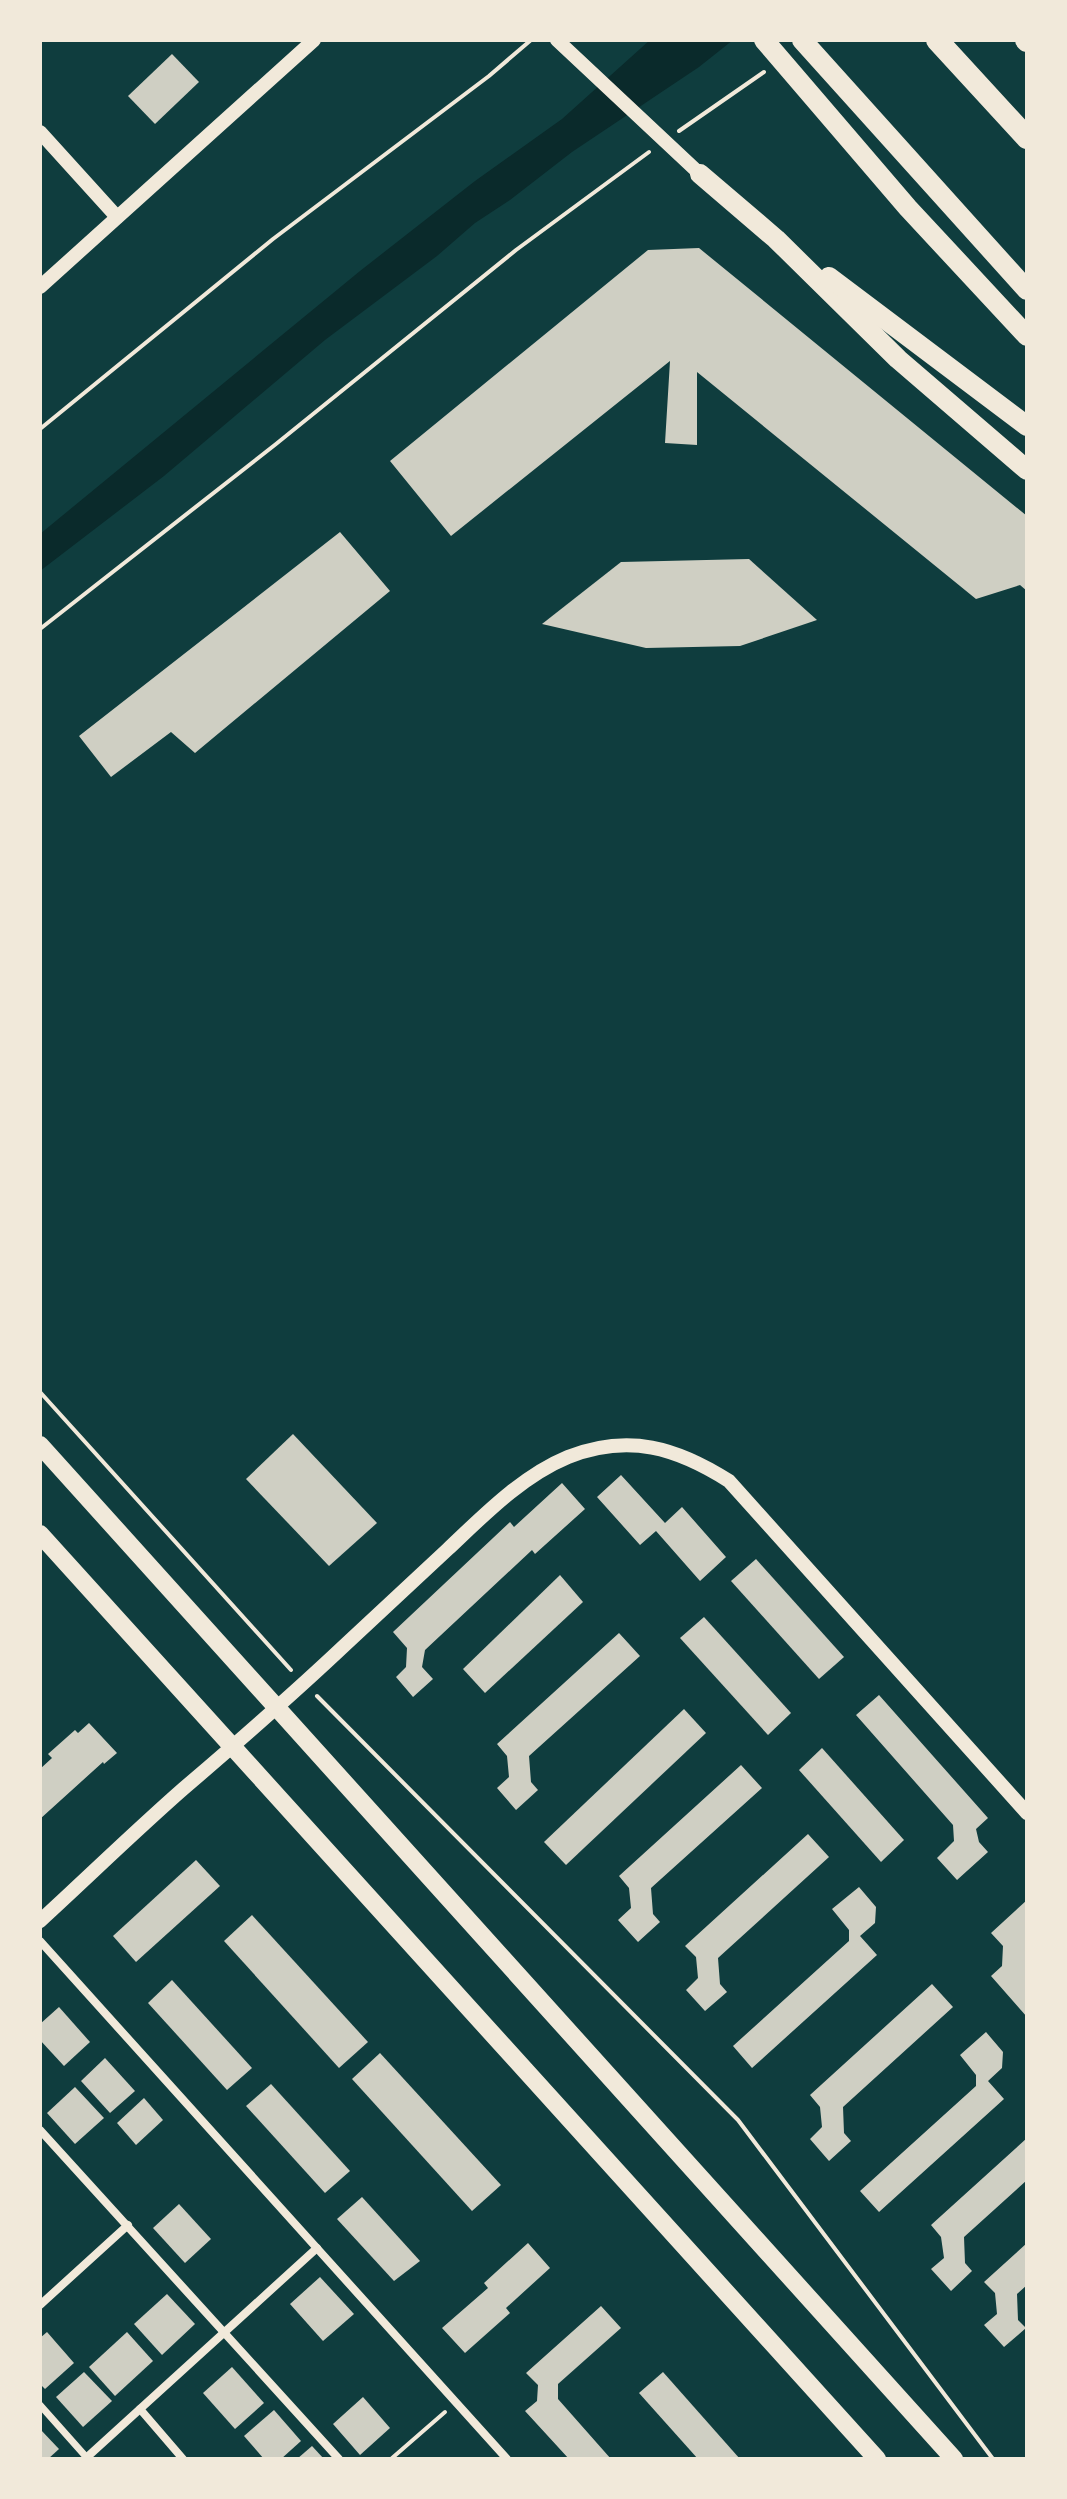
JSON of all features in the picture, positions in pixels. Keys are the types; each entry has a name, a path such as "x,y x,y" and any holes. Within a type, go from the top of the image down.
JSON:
{"highway":[{"path":"764,40 908,208 1027,336"},
{"path":"802,40 1027,290"},
{"path":"937,40 1027,138"},
{"path":"700,174 776,239 898,359 1027,470"},
{"path":"776,239 1027,426"}],"main road":[{"path":"40,1445 954,2459"},
{"path":"40,1534 877,2459"}],"street":[{"path":"40,287 314,40"},
{"path":"557,40 700,174"},
{"path":"40,132 117,217"},
{"path":"40,1921 182,1790 278,1709 531,1476 568,1457 594,1449 629,1445 664,1449 698,1461 729,1481 1027,1813"},
{"path":"40,1941 507,2459"},
{"path":"40,2130 339,2459"},
{"path":"40,2305 128,2225"},
{"path":"40,2405 87,2458 317,2248"},
{"path":"140,2409 183,2459"}],"path":[{"path":"40,429 273,239 489,76 531,40"},
{"path":"676,133 775,65"},
{"path":"40,629 276,444 503,259 652,150"},
{"path":"40,1392 305,1683 738,2120 993,2459"},
{"path":"391,2459 456,2403"}],"water":[{"path":"650,40 733,40 475,223 437,256 325,340 164,476 40,571 40,534 360,271 475,181 562,119"}],"building":[{"path":"172,54 199,82 155,124 128,96"},
{"path":"699,248 1027,516 1027,591 1020,585 976,599 697,372 697,445 665,443 670,361 451,536 390,461 648,250"},
{"path":"340,532 390,591 195,753 171,732 111,777 79,736"},
{"path":"749,559 817,620 740,646 646,648 542,624 621,562"},
{"path":"293,1434 377,1523 329,1566 246,1479"},
{"path":"621,1475 665,1523 682,1507 726,1557 700,1581 656,1531 640,1545 597,1497"},
{"path":"562,1483 585,1509 535,1554 532,1550 425,1650 422,1667 433,1679 413,1697 396,1677 406,1667 407,1648 393,1632 510,1522 514,1527"},
{"path":"756,1559 844,1657 819,1679 731,1581"},
{"path":"560,1575 583,1602 485,1693 463,1669"},
{"path":"704,1617 791,1713 768,1735 680,1638"},
{"path":"619,1633 640,1656 529,1756 531,1782 538,1790 516,1810 497,1788 509,1777 507,1756 497,1744"},
{"path":"879,1695 988,1818 976,1829 979,1842 988,1852 957,1880 937,1858 954,1841 953,1825 856,1715"},
{"path":"684,1709 706,1733 566,1865 544,1842"},
{"path":"89,1723 117,1753 40,1819 40,1769 52,1758 48,1754 75,1730 78,1733"},
{"path":"822,1748 904,1840 881,1862 799,1770"},
{"path":"741,1765 762,1788 651,1888 653,1914 660,1922 638,1942 618,1920 631,1908 629,1888 619,1876"},
{"path":"808,1834 829,1857 718,1958 720,1984 727,1992 705,2011 686,1990 698,1978 696,1957 685,1946"},
{"path":"196,1860 220,1886 136,1962 113,1936"},
{"path":"859,1887 876,1907 875,1923 860,1936 877,1955 752,2068 733,2046 849,1941 849,1930 832,1909"},
{"path":"1027,1900 1027,2017 991,1976 1002,1966 1003,1946 991,1933"},
{"path":"252,1915 368,2042 339,2068 224,1941"},
{"path":"172,1980 252,2068 227,2090 148,2003"},
{"path":"932,1984 953,2007 843,2107 844,2133 851,2141 829,2161 810,2139 822,2127 820,2107 810,2095"},
{"path":"59,2007 90,2042 64,2066 40,2040 40,2024"},
{"path":"986,2032 1003,2052 1002,2068 988,2081 1004,2099 879,2212 860,2191 976,2086 976,2075 960,2055"},
{"path":"380,2053 501,2185 472,2211 352,2079"},
{"path":"105,2058 135,2091 110,2113 81,2081"},
{"path":"271,2084 350,2171 325,2193 246,2106"},
{"path":"75,2087 104,2118 75,2144 47,2113"},
{"path":"144,2098 163,2120 136,2145 117,2123"},
{"path":"1027,2138 1027,2180 964,2237 965,2263 972,2271 951,2291 931,2269 944,2258 941,2237 931,2225"},
{"path":"362,2197 420,2261 394,2281 337,2219"},
{"path":"179,2204 211,2239 185,2263 153,2228"},
{"path":"528,2243 550,2268 506,2308 510,2313 465,2353 442,2328 488,2288 484,2283"},
{"path":"1027,2243 1027,2285 1017,2294 1018,2320 1026,2328 1004,2347 984,2325 997,2314 995,2293 984,2282"},
{"path":"320,2277 354,2314 323,2341 290,2304"},
{"path":"167,2294 195,2324 162,2355 134,2324"},
{"path":"601,2306 621,2328 558,2384 558,2399 611,2459 569,2459 525,2411 537,2401 538,2385 526,2373"},
{"path":"47,2332 74,2363 45,2389 40,2384 40,2338"},
{"path":"127,2332 153,2361 115,2396 89,2367"},
{"path":"232,2367 264,2403 235,2429 203,2393"},
{"path":"84,2372 112,2401 83,2427 56,2397"},
{"path":"663,2372 740,2459 698,2459 639,2393"},
{"path":"363,2397 390,2428 360,2455 333,2424"},
{"path":"274,2410 301,2441 281,2459 264,2459 244,2436"},
{"path":"40,2429 59,2449 48,2459 40,2459"},
{"path":"312,2446 324,2459 297,2459"}]}
